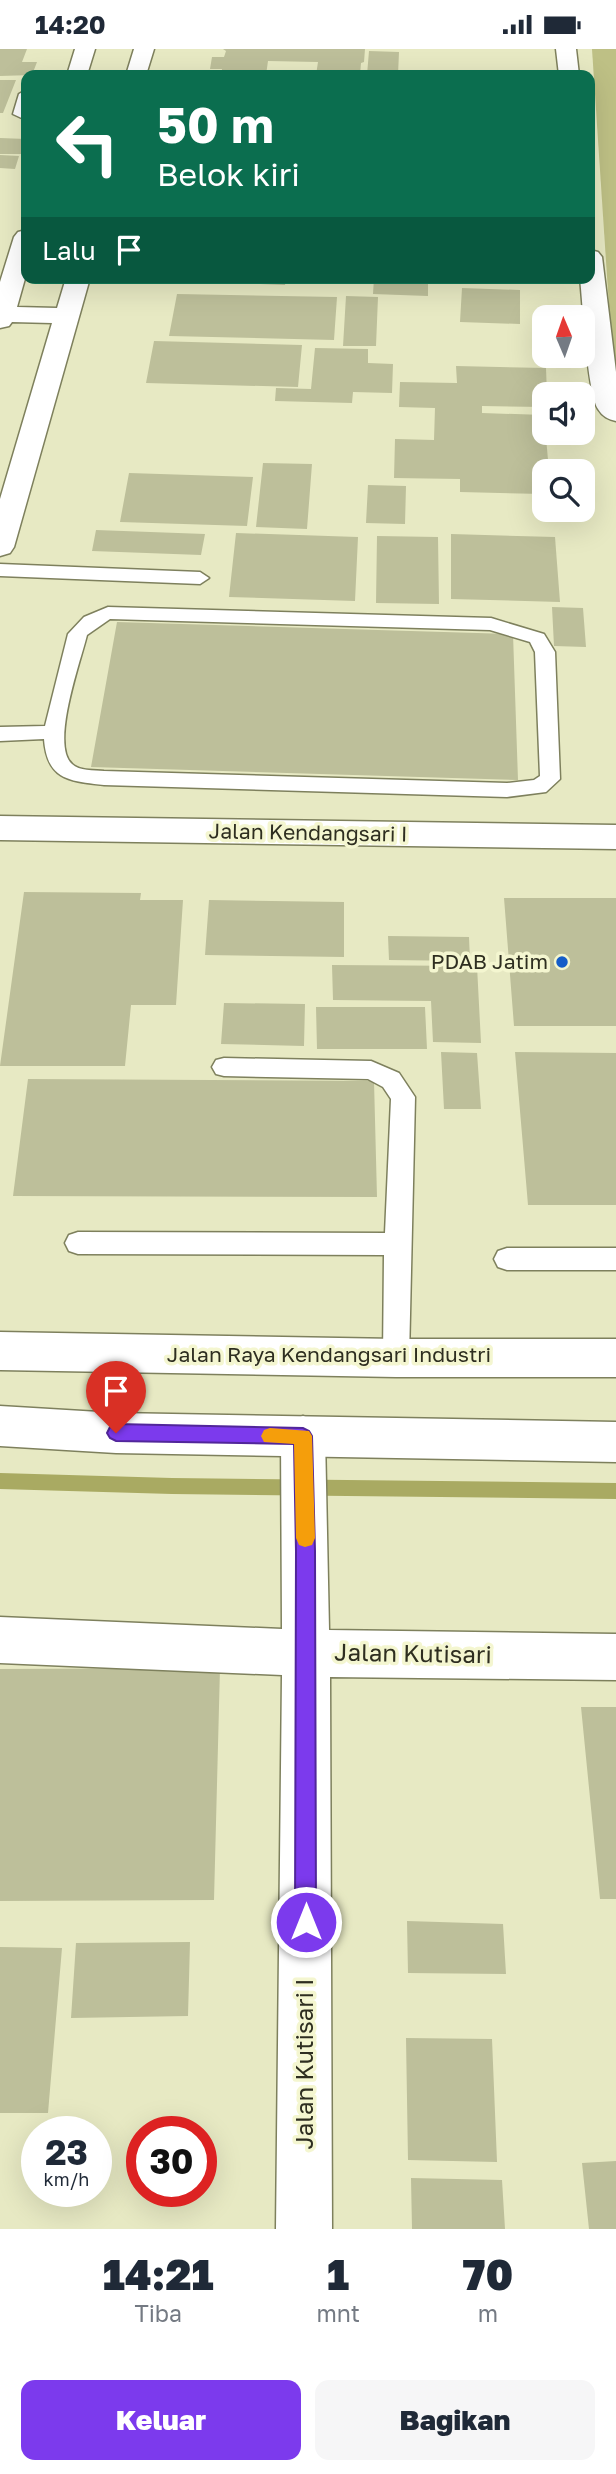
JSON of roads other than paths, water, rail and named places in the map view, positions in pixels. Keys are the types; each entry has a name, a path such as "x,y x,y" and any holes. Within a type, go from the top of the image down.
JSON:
{"main road":[{"path":"79,70 85,49"},
{"path":"138,70 144,49"},
{"path":"566,49 568,70"},
{"path":"21,253 1,318 67,316"},
{"path":"0,547 76,284"},
{"path":"593,284 605,389 610,407 616,413"},
{"name":"Jalan Kendangsari I","path":"0,828 616,838"},
{"name":"Jalan Raya Kendangsari Industri","path":"0,1351 396,1358 616,1358"},
{"path":"0,1426 116,1433 303,1455 616,1442"},
{"name":"Jalan Kutisari I","path":"303,1455 307,1769 304,2229"},
{"name":"Jalan Kutisari","path":"0,1640 304,1653 616,1657"}],"lane":[{"path":"0,569 200,577"},
{"path":"108,613 491,624 537,638 545,652 550,779 540,787 506,790 104,778 73,774 62,768 56,757 54,732 78,634 95,617 108,613"},
{"path":"0,734 54,732"},
{"path":"224,1067 371,1070 391,1080 403,1097 396,1358"},
{"path":"78,1243 397,1244"},
{"path":"507,1259 616,1259"}],"waterway":[{"path":"0,1481 172,1486 616,1491"}],"place":[{"name":"PDAB Jatim","path":"562,962"}]}
